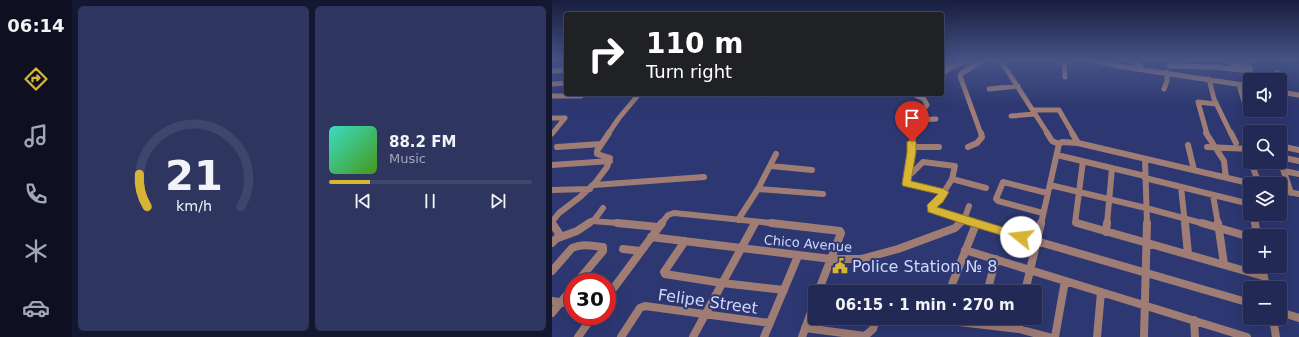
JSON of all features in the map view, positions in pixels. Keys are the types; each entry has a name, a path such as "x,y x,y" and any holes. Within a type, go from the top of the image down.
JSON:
{"street":[{"path":"960,77 982,137 978,142 968,147"},
{"path":"1012,77 1052,142 1059,144 1062,142 1078,143 1243,182"},
{"path":"1164,89 1167,77"},
{"path":"1195,77 1243,86"},
{"path":"1209,79 1216,104 1236,143"},
{"path":"552,84 564,83"},
{"path":"989,89 1018,86"},
{"path":"1287,93 1299,95"},
{"path":"552,95 564,95"},
{"path":"610,161 607,156 597,154 597,151 619,118 637,96"},
{"path":"915,96 924,99 927,105 914,120 912,147 906,184 944,192"},
{"path":"1216,104 1198,102 1205,131 1224,161 1226,178"},
{"path":"1012,116 1059,110 1078,143"},
{"path":"552,118 565,118 552,134"},
{"path":"914,120 936,119"},
{"path":"557,147 601,144"},
{"path":"1027,285 1059,144"},
{"path":"1188,145 1194,170"},
{"path":"912,147 939,147"},
{"path":"1206,147 1243,150"},
{"path":"1287,147 1299,150"},
{"path":"738,220 758,189 776,154"},
{"path":"1056,155 1243,201"},
{"path":"1287,158 1299,161"},
{"path":"1144,337 1147,243 1145,159"},
{"path":"552,165 610,161"},
{"path":"555,241 560,235 552,223 557,215 592,187 610,161"},
{"path":"1083,161 1075,223 1263,276"},
{"path":"907,174 912,173 923,162 950,164 956,168 940,199 932,205 932,209 976,224 1243,301"},
{"path":"771,166 812,170"},
{"path":"1106,232 1112,168"},
{"path":"1291,193 1284,171 1299,174"},
{"path":"552,190 704,177"},
{"path":"952,178 986,188"},
{"path":"1043,213 998,201 996,199 1003,182 1047,194"},
{"path":"1050,184 1184,218 1243,235"},
{"path":"1181,187 1188,254"},
{"path":"758,189 823,194"},
{"path":"1287,192 1299,194"},
{"path":"1213,195 1224,264"},
{"path":"964,220 969,206"},
{"path":"555,241 576,231 599,216 603,208"},
{"path":"616,285 658,227 671,213 840,230 841,233 821,285"},
{"name":"Chico Avenue","path":"651,237 798,256 831,259 861,259 898,249 955,228 964,220"},
{"path":"591,221 612,224 638,224 658,227"},
{"path":"693,337 756,222"},
{"path":"952,285 976,224"},
{"path":"685,241 666,269 665,274 722,283 784,290"},
{"path":"552,271 572,248 576,246 582,244 603,247 603,251 585,273"},
{"path":"623,249 641,251"},
{"path":"965,250 1194,320 1237,336 1247,337"},
{"path":"764,337 798,256"},
{"path":"989,285 996,259"},
{"path":"1263,273 1264,281"},
{"path":"1055,337 1065,281"},
{"path":"1097,337 1101,292"},
{"path":"552,313 564,298"},
{"path":"552,300 564,302"},
{"name":"Felipe Street","path":"621,337 642,306 770,323"},
{"path":"1287,314 1299,318"},
{"path":"802,337 808,320"},
{"path":"1194,320 1195,337"},
{"path":"578,337 587,325"},
{"path":"805,328 866,336 873,330 874,325"},
{"path":"995,325 1049,337"},
{"path":"1273,325 1276,337"}],"place":[{"name":"Police Station № 8","path":"840,266"}],"route":[{"path":"912,142 912,152 908,165 906,184 944,192 940,199 932,205 931,208 933,210 1021,237"}]}
